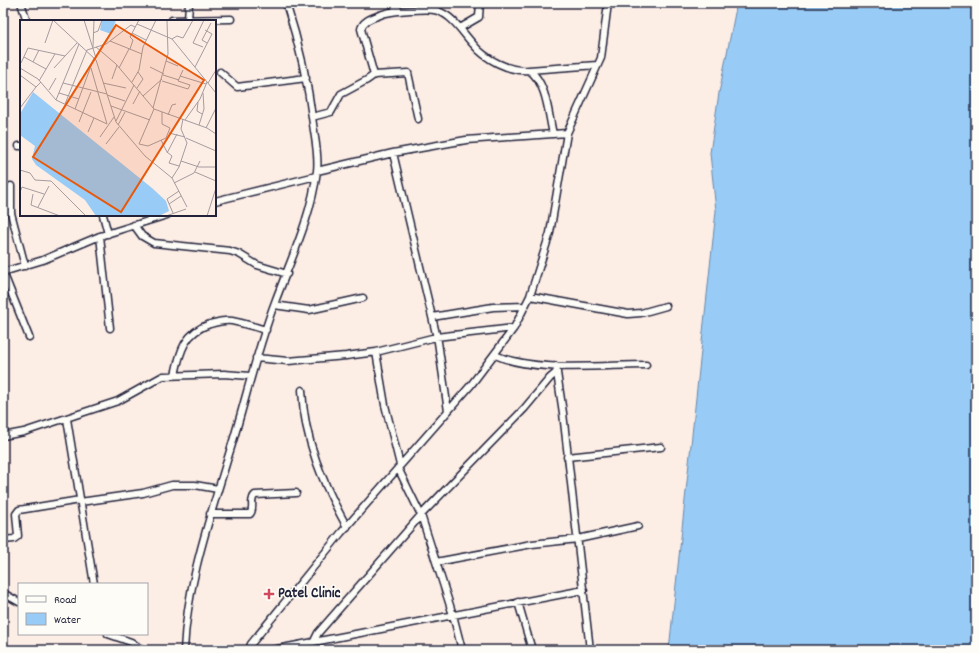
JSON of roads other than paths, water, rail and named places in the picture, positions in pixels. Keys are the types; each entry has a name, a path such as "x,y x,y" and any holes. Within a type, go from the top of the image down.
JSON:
{"street":[{"path":"22,3 26,20"},
{"path":"188,20 189,3"},
{"path":"184,650 188,606 210,514 250,376 274,305 308,219 316,174 317,148 306,78 296,33 286,3"},
{"path":"391,3 400,11"},
{"path":"460,28 478,16 480,3"},
{"path":"244,650 250,647 347,527 495,355 514,328 530,296 550,232 567,133 600,58 606,29 608,3"},
{"path":"374,75 362,33 362,25 368,20 385,13 400,11 437,10 450,18 474,45 488,57 517,71 597,65"},
{"path":"172,20 231,19"},
{"path":"529,70 540,81 553,134"},
{"path":"220,72 237,87 306,78"},
{"path":"312,117 331,112 341,94 368,80 374,75 408,73 418,119"},
{"path":"216,201 393,153 466,140 567,133"},
{"path":"393,153 432,317 448,411"},
{"path":"11,186 11,214 21,244 25,266"},
{"path":"103,216 108,234"},
{"path":"29,337 3,272 43,260 100,236 134,225 146,218 160,216"},
{"path":"134,225 142,236 154,243 230,251 257,265 287,274"},
{"path":"100,236 110,328"},
{"path":"530,296 628,314 640,313 666,306"},
{"path":"274,305 292,309 309,310 363,298"},
{"path":"432,317 493,308 525,306"},
{"path":"175,375 183,345 188,337 197,330 223,321 232,321 266,330"},
{"path":"256,358 288,361 376,352 436,337 514,328"},
{"path":"376,352 385,405 399,466 421,515 453,615 462,650"},
{"path":"495,355 507,361 556,369 646,365"},
{"path":"556,369 578,539 590,650"},
{"path":"314,641 318,633 421,515 524,409 556,369"},
{"path":"3,436 24,432 67,419 118,401 159,378 175,375 250,376"},
{"path":"302,390 304,416 318,469 332,500 347,527"},
{"path":"67,419 94,583"},
{"path":"567,457 661,447"},
{"path":"3,540 14,539 18,536 16,514 19,510 143,492 172,485 195,485 218,489"},
{"path":"210,514 250,514 252,512 253,497 255,495 296,493"},
{"path":"436,562 532,544 578,539 638,526"},
{"path":"272,650 314,641 346,637 584,590"},
{"path":"3,593 18,601"},
{"path":"518,602 532,650"},
{"path":"111,635 131,642 142,650"}],"water":[{"path":"737,3 976,3 976,650 669,650 716,211 710,153 719,93"}],"place":[{"name":"Patel Clinic","path":"269,594"}]}
